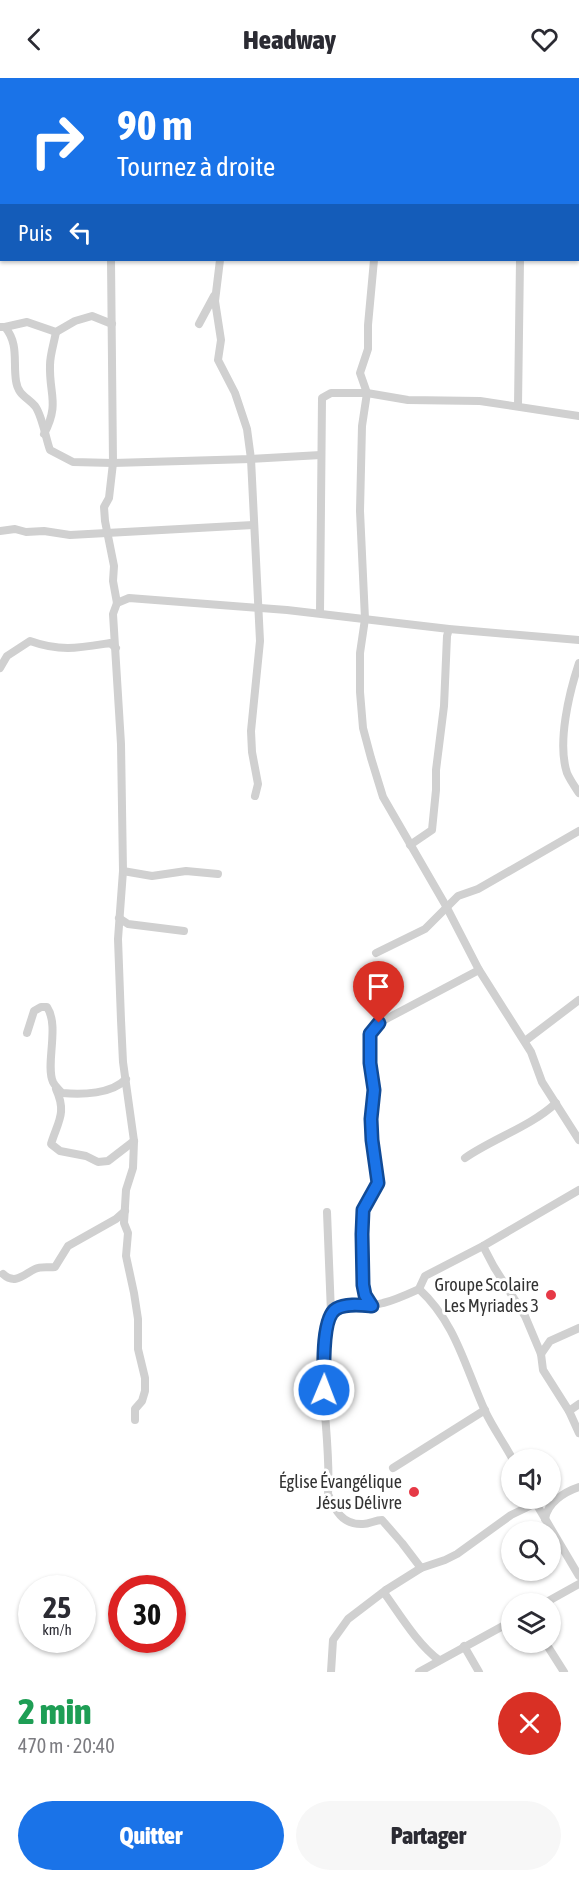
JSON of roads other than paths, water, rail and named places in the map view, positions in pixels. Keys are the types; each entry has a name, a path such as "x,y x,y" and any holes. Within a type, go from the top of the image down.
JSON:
{"street":[{"path":"111,261 113,463 108,498 104,507 117,603 113,614 121,744 123,871 118,939 123,1062 134,1141 133,1168 126,1190 124,1223 128,1233 126,1256 138,1319 138,1349 145,1378 145,1391 142,1401 135,1409 135,1420"},
{"path":"220,261 215,301 221,340 218,360 238,402 247,429 250,459 260,641 251,731 258,784 255,796"},
{"path":"374,261 368,349 360,373 367,393 362,426 360,511 365,619 360,653 363,728 383,797 446,906 479,970 525,1041 542,1082 579,1140"},
{"path":"518,405 520,261"},
{"path":"199,324 216,292"},
{"path":"44,434 52,420 54,404 50,364 56,332 75,321 92,316 112,324"},
{"path":"3,327 27,322 56,332"},
{"path":"3,327 11,335 15,349 16,382 21,394 36,407 50,450 73,462 113,463 321,455"},
{"path":"320,613 322,398 331,393 367,393 408,399 454,399 518,405 551,413 579,416"},
{"path":"0,531 15,529 70,535 253,525"},
{"path":"117,603 129,598 258,608 320,613 449,629 579,640"},
{"path":"410,844 432,830 435,818 436,770 444,706 449,629"},
{"path":"0,668 7,656 30,640 50,648 63,649 110,643 116,648"},
{"path":"579,663 571,686 564,736 567,774 579,793"},
{"path":"376,953 425,929 458,896 478,889 579,831"},
{"path":"123,871 152,876 186,872 218,874"},
{"path":"119,918 128,924 184,931"},
{"path":"372,1306 365,1295 363,1285 362,1234 363,1210 378,1183 371,1119 374,1090 370,1063 370,1034 379,1023 479,970"},
{"path":"525,1041 579,1000"},
{"path":"27,1033 34,1011 47,1007 51,1013 52,1024 52,1081 61,1100 63,1112 51,1144 60,1151 86,1156 98,1162 108,1161 134,1141"},
{"path":"52,1081 62,1093 74,1095 118,1088 126,1079"},
{"path":"465,1158 544,1114 556,1103"},
{"path":"331,1313 337,1308 353,1305 372,1306 387,1303 419,1288 425,1276 483,1246 579,1190"},
{"path":"3,1274 8,1279 14,1280 36,1269 56,1266 68,1246 116,1219 125,1211"},
{"path":"327,1212 331,1313 327,1327 324,1373 328,1494 334,1510 351,1523 366,1524 382,1520 421,1568"},
{"path":"483,1246 525,1316 541,1354 543,1370 579,1433"},
{"path":"419,1288 431,1299 449,1325 485,1410 507,1449"},
{"path":"541,1354 550,1341 579,1328"},
{"path":"568,1411 579,1404"},
{"path":"393,1468 485,1410"},
{"path":"545,1521 546,1511 552,1503 579,1487"},
{"path":"331,1672 333,1640 348,1619 386,1590 421,1568 457,1554 521,1509"},
{"path":"539,1509 545,1521"},
{"path":"561,1547 579,1576"},
{"path":"561,1594 579,1584"},
{"path":"386,1590 385,1594 417,1639 429,1653 439,1660"},
{"path":"419,1672 501,1627"},
{"path":"464,1646 479,1672"},
{"path":"552,1653 564,1672"}],"place":[{"name":"Groupe Scolaire Les Myriades 3","path":"551,1295"},
{"name":"Église Évangélique Jésus Délivre","path":"414,1492"}]}
